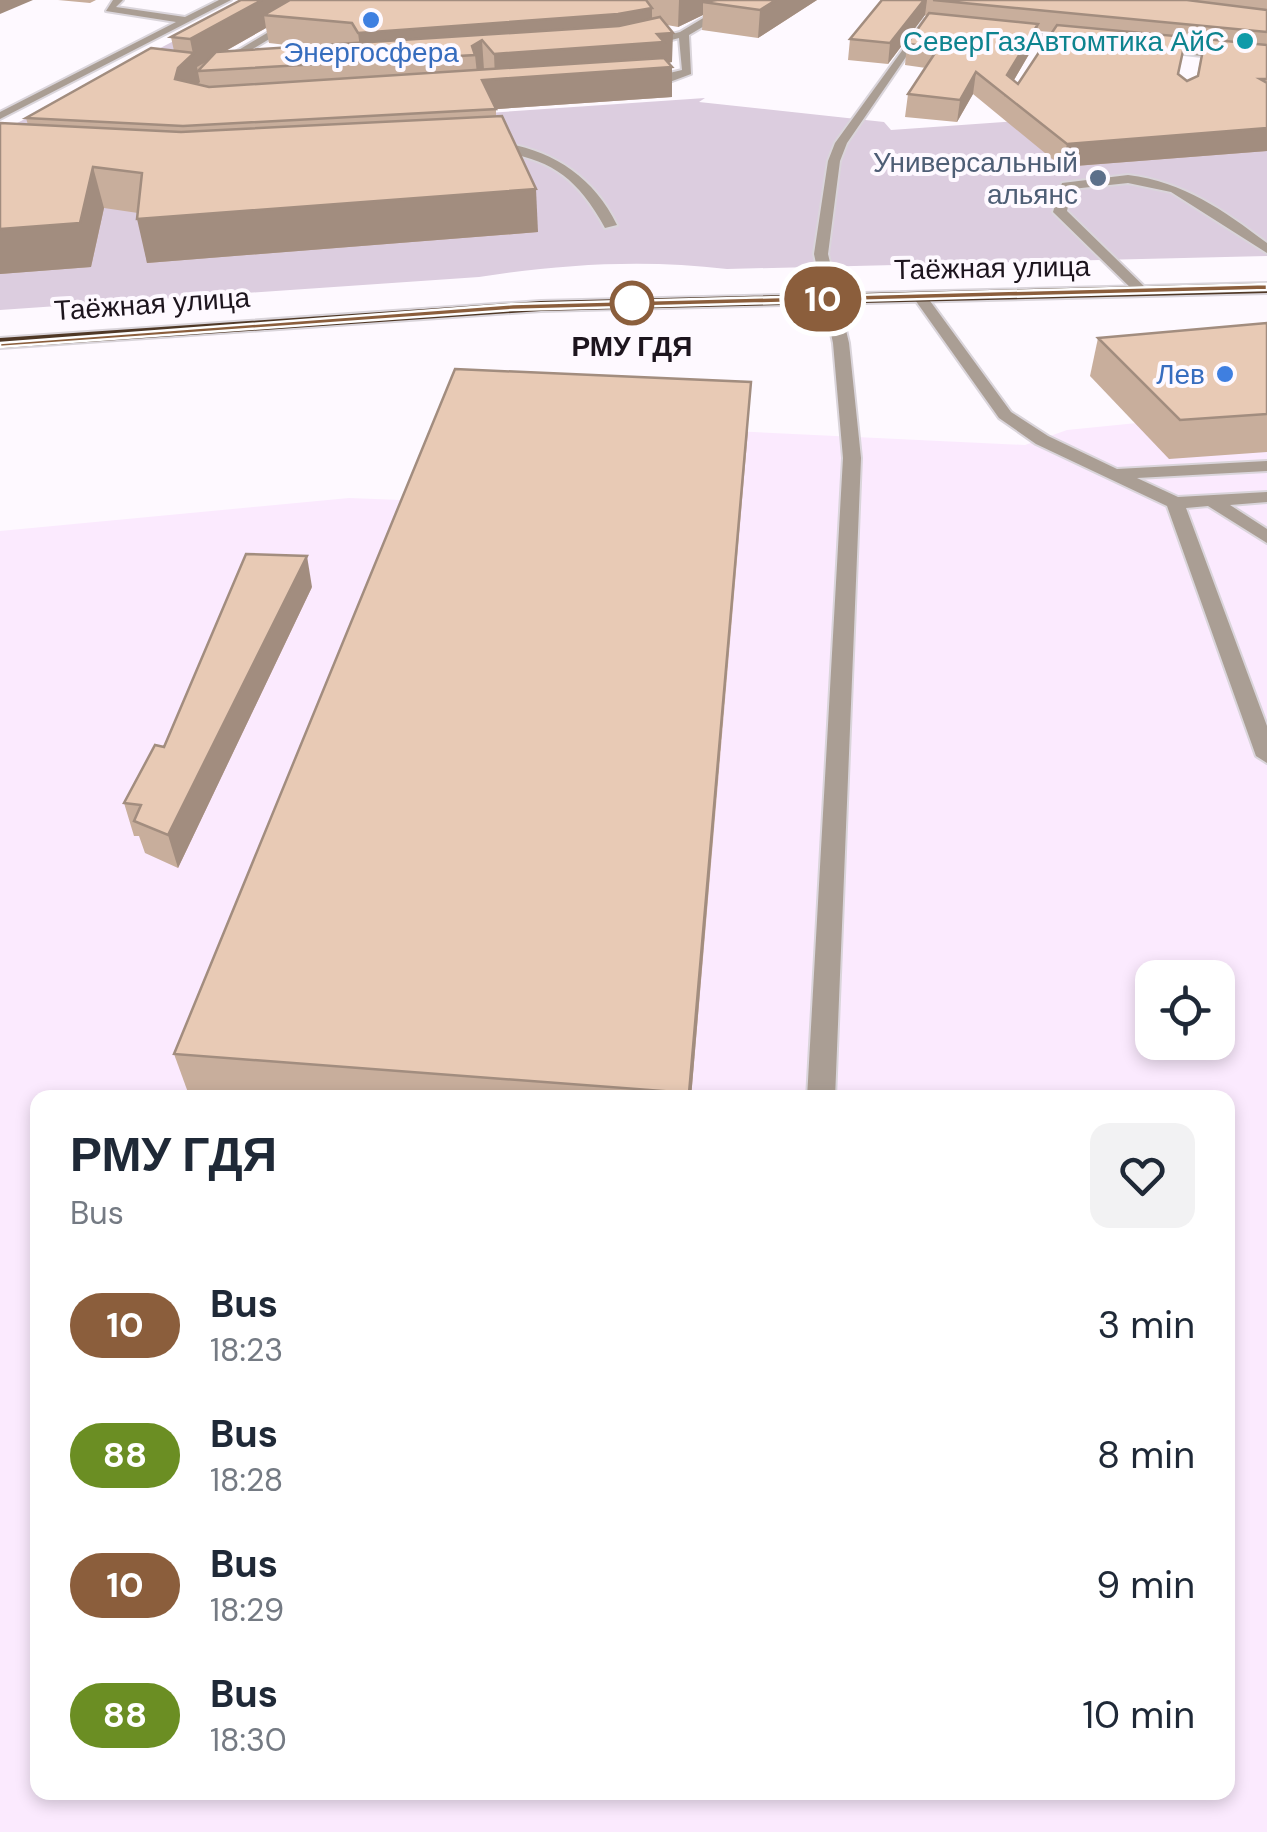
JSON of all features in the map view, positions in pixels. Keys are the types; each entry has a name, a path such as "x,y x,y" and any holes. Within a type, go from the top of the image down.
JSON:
{"highway":[{"name":"Таёжная улица","path":"0,343 455,310 1267,288"}],"street":[{"path":"118,0 109,8 186,20"},
{"path":"1,115 226,0"},
{"path":"226,77 203,73 329,0"},
{"path":"619,48 684,34 708,19 768,12 788,0"},
{"path":"821,1090 852,458 832,299 821,254 834,161 854,119 924,24 940,28"},
{"path":"994,33 1087,42"},
{"path":"628,83 679,77 687,72 684,34"},
{"path":"1040,53 1048,38"},
{"path":"653,43 687,53"},
{"path":"1145,47 1267,60"},
{"path":"249,48 267,50"},
{"path":"1189,68 1192,54"},
{"path":"99,65 132,68"},
{"path":"472,146 520,146 536,152 595,193 610,225"},
{"path":"1143,292 1061,213 1058,208 1066,186 1132,180 1168,183 1190,193 1267,249"},
{"path":"920,297 1005,415 1042,440 1175,503 1215,503 1267,496"},
{"path":"1114,474 1267,466"},
{"path":"1175,503 1267,756"},
{"path":"1215,503 1266,533"}],"shaded area":[{"path":"252,0 37,144 705,98 699,102 884,122 891,130 1267,103 1267,256 727,269 603,264 479,277 0,310 0,132"},
{"path":"1267,410 1267,1832 0,1832 0,531 349,498 427,501 459,418 1025,445 1067,430"}],"building":[{"path":"241,0 262,0 190,39 171,37"},
{"path":"290,0 646,0 652,8 618,14 358,33 352,23 264,15"},
{"path":"776,0 760,10 703,2"},
{"path":"882,0 924,0 890,43 850,39"},
{"path":"933,0 1187,0 1267,10 1267,32"},
{"path":"929,13 1038,24 1007,75 1018,84 1057,25 1186,37 1178,74 1187,81 1198,76 1205,39 1267,45 1267,79 1260,79 1267,83 1267,128 1067,144 976,72 960,100 908,94 939,47 907,44"},
{"path":"660,17 673,33 657,34 664,42 494,54 482,40 472,46 475,55 198,71 216,52 619,26"},
{"path":"151,48 194,53 178,68 175,79 209,87 664,58 672,67 482,80 496,109 183,126 26,118"},
{"path":"502,116 536,189 137,219 142,173 93,167 80,223 0,229 0,123 181,132"},
{"path":"1267,323 1267,414 1180,420 1098,338"},
{"path":"455,369 751,382 689,1090 174,1054"},
{"path":"246,554 307,556 168,835 134,821 141,805 124,803 155,745 164,747"}],"bus line":[{"name":"10","path":"0,343 513,307 1267,288"}],"place":[{"name":"Энергосфера","path":"371,20"},
{"name":"СеверГазАвтомтика АйС","path":"1245,41"},
{"name":"Универсальный альянс","path":"1098,178"},
{"name":"РМУ ГДЯ","path":"632,303"},
{"name":"Лев","path":"1225,374"}]}
